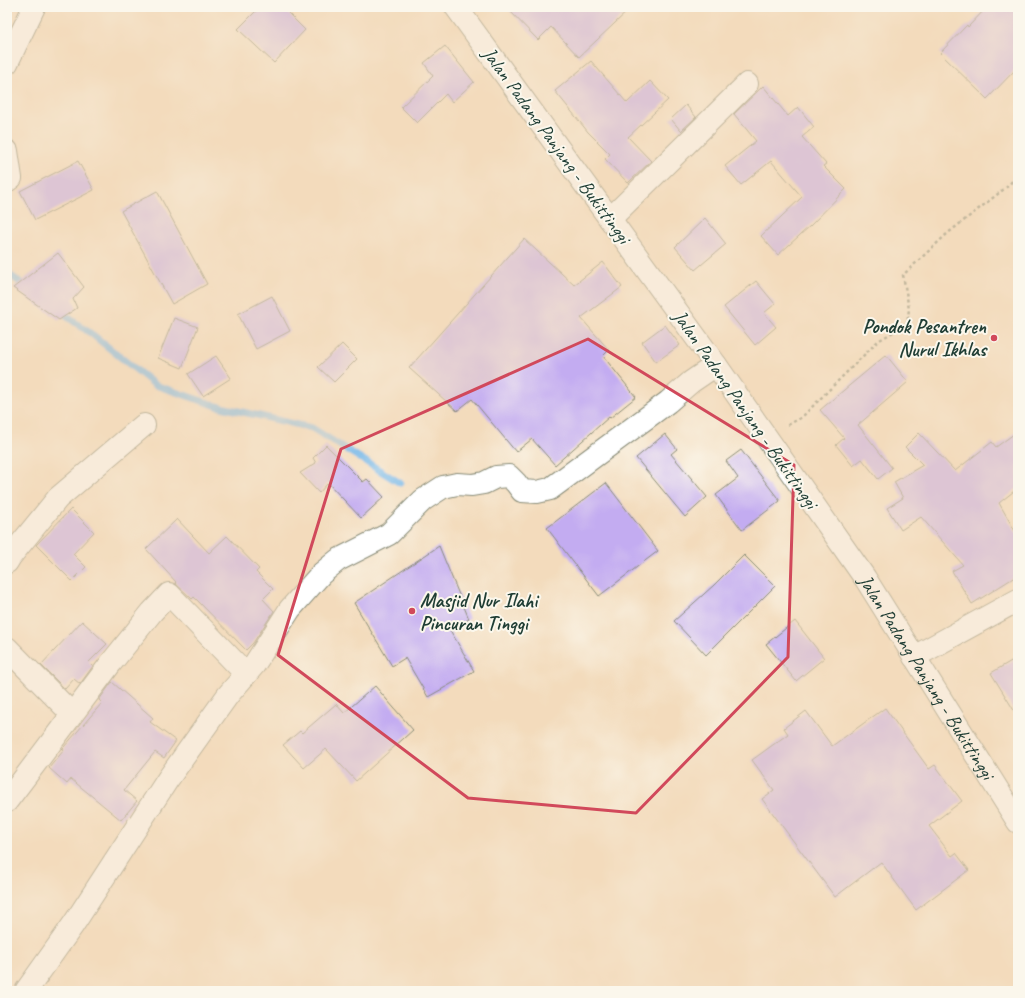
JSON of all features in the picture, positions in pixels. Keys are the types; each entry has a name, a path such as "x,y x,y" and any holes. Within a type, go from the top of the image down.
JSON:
{"main road":[{"path":"7,63 34,7"},
{"name":"Jalan Padang Panjang - Bukittinggi","path":"456,7 716,365 865,578 1018,822"},
{"path":"610,219 748,84"},
{"path":"7,151 11,178 7,182"},
{"path":"26,991 74,925 168,779 228,695 254,665 290,609 321,574 338,560 389,534 423,500 443,487 456,484 484,483 496,477 509,476 522,490 537,492 550,489 668,402 691,382 716,365"},
{"path":"7,562 58,498 144,425"},
{"path":"7,801 72,714 152,612 169,594 246,674"},
{"path":"914,657 1018,600"},
{"path":"7,648 72,714"}],"path":[{"path":"766,437 802,417 878,341 907,324 909,309 903,275 948,233 1008,186 1018,174"}],"highlighted area":[{"path":"588,339 794,465 788,657 636,813 468,798 278,655 341,449"}],"building":[{"path":"260,7 282,7 305,30 274,63 238,29"},
{"path":"506,7 632,7 579,57 551,27 538,40"},
{"path":"987,7 1018,7 1018,67 987,99 940,53"},
{"path":"445,46 474,82 452,102 446,94 417,123 401,107 433,76 424,63"},
{"path":"591,61 627,103 650,81 668,100 628,137 651,161 628,183 605,159 610,154 588,132 555,91"},
{"path":"763,86 788,116 798,107 814,127 802,137 826,164 823,166 846,189 810,226 778,255 761,236 802,197 771,161 741,185 725,166 756,141 734,114"},
{"path":"686,105 696,117 681,131 671,119"},
{"path":"78,161 94,190 35,220 20,191"},
{"path":"157,191 207,284 172,304 121,211"},
{"path":"705,218 726,244 695,270 675,247"},
{"path":"524,239 574,285 603,262 622,287 581,318 609,350 603,356 636,397 610,418 609,417 555,465 532,439 516,452 472,399 457,411 409,368"},
{"path":"58,253 84,287 73,299 77,308 59,320 13,288"},
{"path":"756,281 775,304 764,313 776,327 755,345 724,307"},
{"path":"272,296 290,331 256,349 238,314"},
{"path":"174,318 198,327 182,368 158,358"},
{"path":"665,325 680,345 656,362 642,342"},
{"path":"342,344 357,359 334,382 318,367"},
{"path":"886,355 908,382 858,425 892,468 878,479 862,459 853,466 836,445 844,438 820,410"},
{"path":"216,356 231,378 203,396 188,374"},
{"path":"1018,431 1018,488 999,503 1018,534 1018,575 972,604 952,571 963,565 921,517 901,530 887,508 903,498 894,482 923,465 905,447 919,433 955,471 992,442 996,447"},
{"path":"665,434 677,449 671,454 707,497 685,517 636,458"},
{"path":"326,445 363,482 367,479 384,497 361,518 328,483 319,493 300,473 316,463 313,458"},
{"path":"741,450 780,501 742,530 716,495 738,478 726,461"},
{"path":"606,483 658,551 599,596 547,528"},
{"path":"71,509 94,532 73,554 86,567 72,581 36,545"},
{"path":"177,519 209,553 227,536 259,569 256,572 273,589 263,599 274,611 253,643 246,650 194,597 192,599 175,583 176,582 146,549"},
{"name":"Masjid Nur Ilahi Pincuran Tinggi","path":"439,546 469,619 450,630 474,671 428,697 405,658 392,666 354,603"},
{"path":"744,555 775,586 706,655 674,621 714,585"},
{"path":"82,621 107,644 89,662 93,666 80,684 74,679 65,689 41,665"},
{"path":"795,621 824,658 796,681 766,644"},
{"path":"1018,657 1018,717 991,673"},
{"path":"112,682 153,718 150,722 176,741 164,758 155,752 124,790 137,801 121,820 71,779 67,784 49,768 64,750 62,749 102,703 99,700"},
{"path":"375,686 413,730 356,781 326,749 304,768 283,745 300,731 302,733 336,704 344,713"},
{"path":"885,708 929,769 935,765 962,801 929,826 952,856 956,853 969,870 916,910 881,862 835,897 762,799 774,790 752,760 788,734 784,728 806,711 832,746"}],"waterway":[{"path":"7,273 28,288"},
{"path":"59,311 93,335 155,385 217,406 312,428 400,483"}],"place":[{"name":"Pondok Pesantren Nurul Ikhlas","path":"994,338"},
{"name":"Masjid Nur Ilahi Pincuran Tinggi","path":"412,611"}]}
